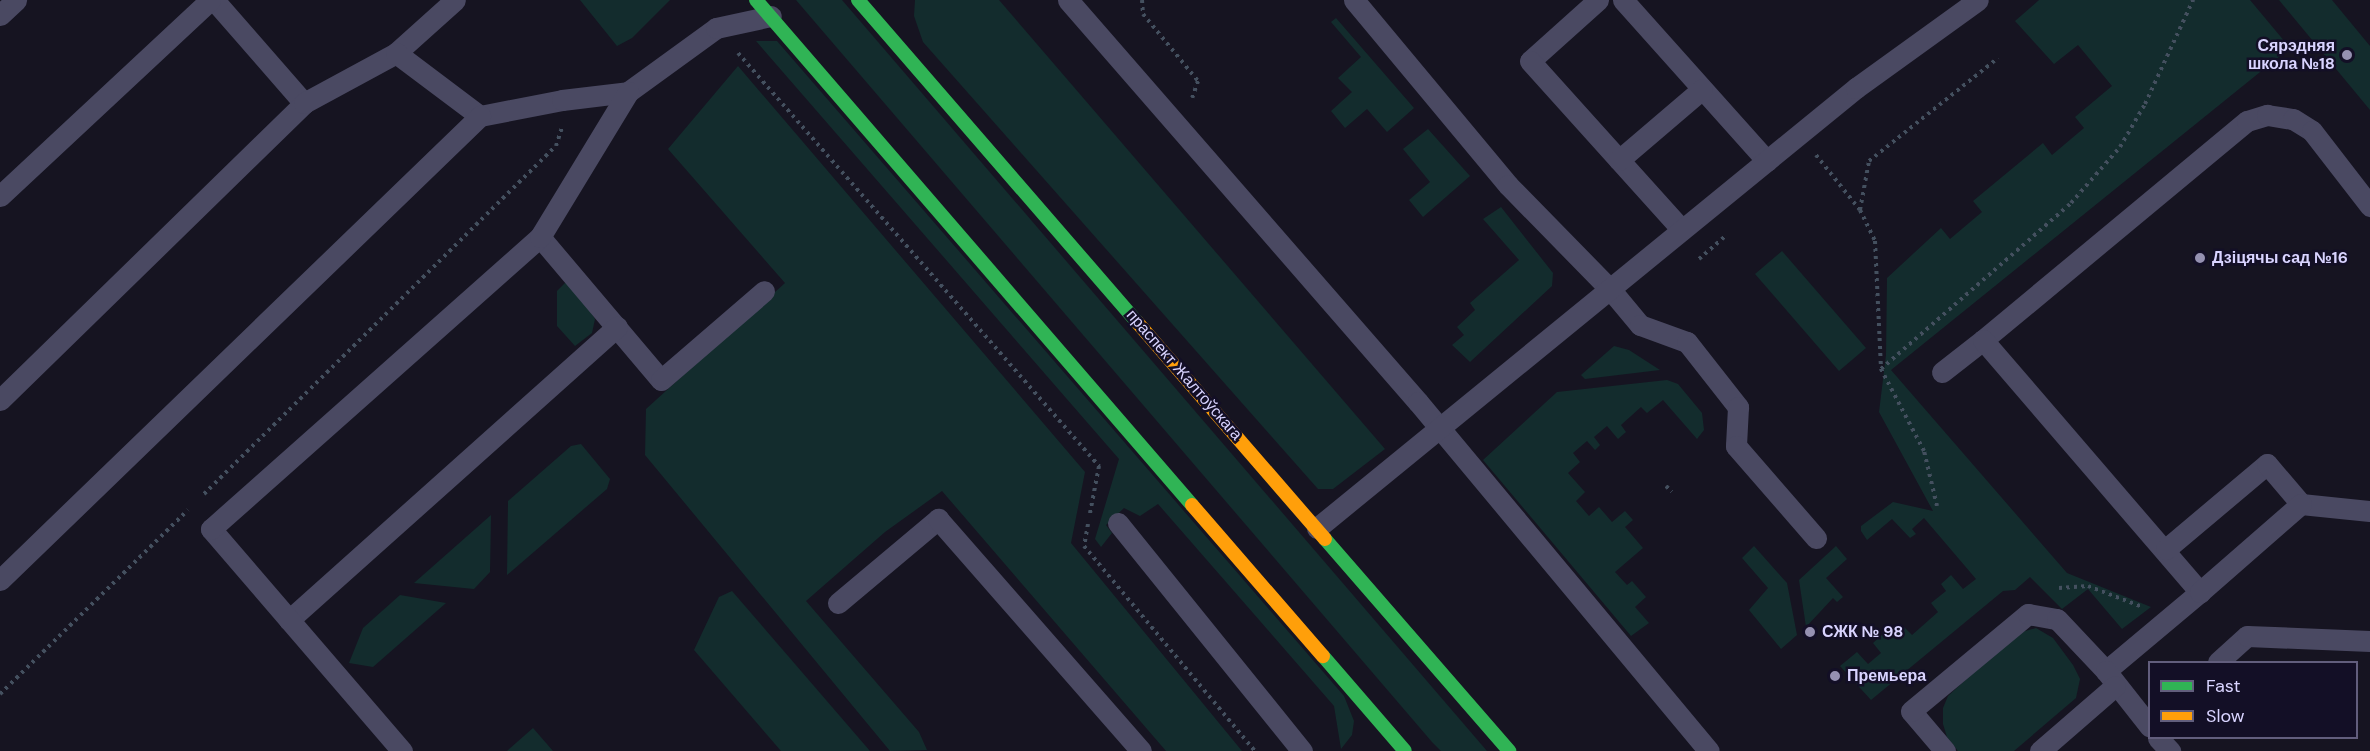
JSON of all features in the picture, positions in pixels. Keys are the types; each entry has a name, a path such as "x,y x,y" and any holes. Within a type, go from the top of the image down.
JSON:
{"main road":[{"path":"756,0 1395,748"},
{"name":"праспект Жалтоўскага","path":"858,0 1509,751"}],"lane":[{"path":"0,15 16,0"},
{"path":"0,196 212,0 304,103"},
{"path":"0,398 304,103 396,53 454,0"},
{"path":"1068,0 1418,402 1437,430 1709,751"},
{"path":"1354,0 1508,185 1610,289 1640,325 1688,342 1738,407 1736,446 1816,538"},
{"path":"1598,0 1530,61 1682,230"},
{"path":"1623,0 1767,161"},
{"path":"1317,528 1856,88 1978,0"},
{"path":"402,751 211,529 540,237 628,92 716,28 771,16"},
{"path":"396,53 480,116"},
{"path":"1619,160 1702,89"},
{"path":"0,580 480,116 572,99 628,92"},
{"path":"1942,372 2247,121 2267,115 2293,119 2312,131 2370,206"},
{"path":"540,237 662,380 764,291"},
{"path":"289,620 617,327"},
{"path":"1983,340 2166,549 2200,592"},
{"path":"2166,549 2267,464 2301,504 2370,511"},
{"path":"2040,751 2169,617 2301,504"},
{"path":"838,603 938,519 1141,751"},
{"path":"1118,523 1302,751"},
{"path":"1945,751 1911,711 2028,614 2057,619 2148,724"},
{"path":"2220,661 2247,636 2370,641"},
{"path":"2160,739 2170,751"}],"path":[{"path":"1881,369 2071,203 2120,147 2145,104 2193,0"},
{"path":"738,53 1099,466 1084,546 1255,751"},
{"path":"1860,210 1869,161 1998,58"},
{"path":"202,495 556,146 572,99"},
{"path":"1815,153 1860,210 1875,241 1881,369 1924,451 1937,506"},
{"path":"1666,486 1672,492"},
{"path":"0,694 194,503"},
{"path":"2054,588 2088,586 2169,617"}],"green space":[{"path":"580,0 670,0 632,38 617,46"},
{"path":"796,0 842,0 1487,751 1441,751 1432,742"},
{"path":"915,0 999,0 1385,449 1333,489 1318,489 923,42 914,16"},
{"path":"2039,0 2250,0 2290,48 1891,370 2067,573 2151,607 2122,629 2088,589 2062,609 2030,577 2015,590 2003,591 1871,700 1840,666 1857,652 1868,664 1881,653 1873,643 1883,634 1888,640 1904,627 1912,635 1938,612 1931,603 1946,591 1941,584 1951,575 1963,589 1976,579 1924,518 1912,529 1916,534 1910,538 1892,519 1867,540 1861,531 1861,526 1893,502 1933,511 1879,412 1886,355 1887,278 1941,228 1950,239 1982,212 1973,201 2043,143 2052,155 2084,128 2075,117 2112,86 2078,45 2054,64 2015,21"},
{"name":"Сярэдняя школа №18","path":"2279,0 2332,0 2370,46 2370,110"},
{"path":"1336,18 1414,108 1387,132 1367,109 1345,128 1331,111 1352,92 1338,78 1361,57 1331,22"},
{"path":"756,41 777,41 1344,696 1354,721 1352,735 1341,749 1334,706 1158,504 1140,516 1124,508 1106,525 1112,533 1101,547 1095,539 1119,459"},
{"path":"738,66 1085,472 1071,543 1242,751 1166,751 942,491 885,532 806,601 919,732 927,750 890,751 645,455 646,409 785,283 668,149"},
{"path":"1428,129 1470,176 1423,217 1409,200 1430,182 1403,149"},
{"path":"1501,207 1553,273 1552,286 1470,362 1452,345 1464,335 1457,327 1475,310 1470,303 1519,260 1483,219"},
{"path":"1782,251 1866,348 1839,371 1755,274"},
{"path":"566,282 584,300 595,319 592,333 575,346 557,326 557,291"},
{"path":"1614,346 1629,350 1660,370 1585,379 1581,375"},
{"path":"1667,380 1678,384 1702,413 1704,430 1697,439 1663,400 1647,413 1641,407 1621,425 1626,432 1618,439 1607,426 1594,437 1600,445 1595,450 1587,441 1573,453 1580,462 1568,473 1585,492 1576,501 1589,516 1599,507 1612,522 1625,511 1633,520 1625,527 1643,548 1615,572 1627,585 1632,581 1646,597 1635,607 1649,623 1631,636 1483,460 1557,392"},
{"path":"581,444 610,479 607,489 507,575 508,501 571,446"},
{"path":"491,515 490,572 474,589 414,583"},
{"path":"1754,546 1787,583 1797,635 1781,649 1749,610 1768,588 1742,558"},
{"path":"1836,546 1847,559 1826,578 1843,597 1837,602 1833,598 1806,627 1799,580"},
{"path":"732,591 870,751 781,751 694,650 719,597"},
{"path":"400,595 446,603 373,667 349,663 363,628"},
{"path":"2036,628 2053,638 2073,665 2080,679 2076,698 2014,751 1958,751 1947,737 1943,724 1943,708 1948,696 2015,634"},
{"path":"533,728 553,751 507,751"}],"traffic: fast":[{"path":"756,0 1192,505"},
{"path":"858,0 1137,322"},
{"path":"1325,539 1509,751"},
{"path":"1323,656 1405,751"}],"traffic: slow":[{"path":"1137,322 1325,539"},
{"path":"1192,505 1323,656"}],"place":[{"name":"Сярэдняя школа №18","path":"2347,55"},
{"name":"Дзіцячы сад №16","path":"2200,258"},
{"name":"СЖК № 98","path":"1810,632"},
{"name":"Премьера","path":"1835,676"}]}
